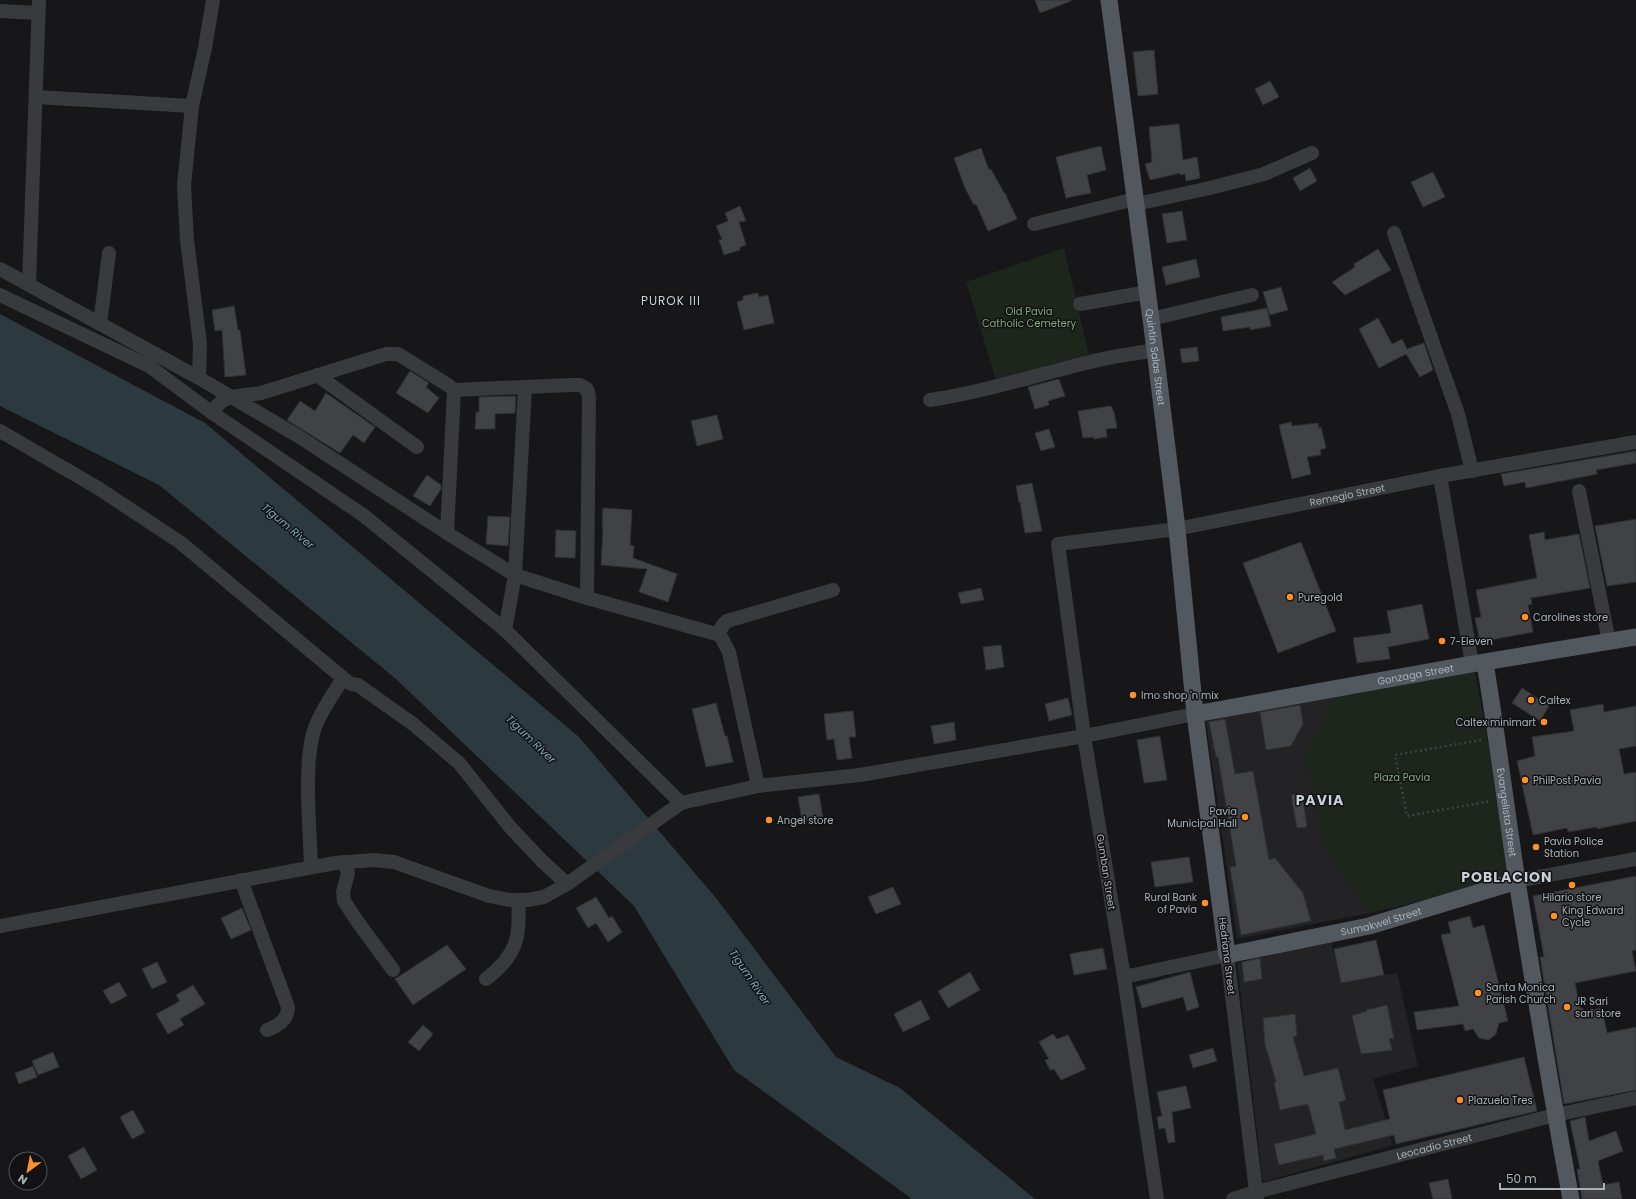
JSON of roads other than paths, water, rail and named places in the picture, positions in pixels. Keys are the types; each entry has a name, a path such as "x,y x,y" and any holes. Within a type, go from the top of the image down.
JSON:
{"main road":[{"name":"Quintin Salas Street","path":"1109,0 1148,292 1177,529 1195,714"},
{"name":"Gonzaga Street","path":"1195,714 1636,637"},
{"name":"Evangelista Street","path":"1478,664 1497,737 1505,798 1555,1115 1571,1199"},
{"name":"Hedriana Street","path":"1195,714 1227,955"},
{"name":"Sumakwel Street","path":"1227,955 1369,926 1518,881"}],"street":[{"path":"199,378 200,344 192,287 184,192 192,106 205,48 213,0"},
{"path":"0,11 39,6 29,284"},
{"path":"36,97 192,106"},
{"path":"1034,224 1210,188 1264,174 1312,153"},
{"path":"1394,233 1458,414 1472,471"},
{"path":"100,324 109,253"},
{"path":"0,269 199,378 298,436 446,533 515,575 586,598 720,635 729,652 758,786"},
{"path":"1080,304 1148,292"},
{"path":"0,295 149,366 211,412 363,515 505,630 677,806"},
{"path":"1151,320 1252,295"},
{"path":"930,400 957,396 997,387 1092,361 1155,350"},
{"path":"211,412 222,401 231,397 260,393 392,353 398,354 448,384 454,390 580,385 586,389 589,397 586,598"},
{"path":"317,376 417,447"},
{"path":"505,630 515,575 525,388"},
{"path":"446,533 454,390"},
{"path":"0,431 98,488 181,542 343,678 351,684 358,685 413,724 459,763 510,827 542,861 572,880"},
{"name":"Remegio Street","path":"1058,544 1177,529 1440,476 1636,442"},
{"name":"Evangelista Street","path":"1440,476 1478,664"},
{"path":"1578,490 1609,642"},
{"name":"Gumban Street","path":"1058,544 1084,736 1124,978 1157,1199"},
{"path":"718,634 722,625 727,621 833,590"},
{"path":"311,867 308,775 312,737 326,705 343,678"},
{"path":"0,926 311,867 344,862 374,860 394,862 490,896 518,901 544,897 572,880 677,806 758,786 860,775 1084,736 1195,714"},
{"name":"Sumakwel Street","path":"1518,881 1636,859"},
{"path":"344,862 348,873 343,892 344,900 357,921 394,970"},
{"path":"241,880 288,1007 288,1013 278,1026 267,1030"},
{"path":"486,979 506,961 514,949 519,929 518,901"},
{"name":"Sumakwel Street","path":"1124,978 1227,955"},
{"name":"Hedriana Street","path":"1227,955 1256,1195"},
{"name":"Leocadio Street","path":"1233,1199 1256,1195 1555,1115 1636,1098"}],"water":[{"name":"Tigum River","path":"0,314 205,423 579,737 716,898 836,1057 900,1088 1035,1199 912,1199 734,1070 634,906 396,679 159,485 0,406"}],"place":[{"name":"Puregold","path":"1290,597"},
{"name":"Carolines store","path":"1525,617"},
{"name":"7-Eleven","path":"1442,641"},
{"name":"Imo shop 'n mix","path":"1133,695"},
{"name":"Caltex","path":"1531,700"},
{"name":"Caltex minimart","path":"1544,722"},
{"name":"PhilPost Pavia","path":"1525,780"},
{"name":"Pavia Municipal Hall","path":"1245,817"},
{"name":"Angel store","path":"769,820"},
{"name":"Pavia Police Station","path":"1536,847"},
{"name":"Hilario store","path":"1572,885"},
{"name":"Rural Bank of Pavia","path":"1205,903"},
{"name":"King Edward Cycle","path":"1554,916"},
{"name":"Santa Monica Parish Church","path":"1478,993"},
{"name":"JR Sari sari store","path":"1567,1007"},
{"name":"Plazuela Tres","path":"1460,1100"}],"district":[{"name":"PUROK III","path":"671,300"},
{"name":"PAVIA","path":"1320,800"},
{"name":"POBLACION","path":"1507,877"}],"park label":[{"name":"Old Pavia Catholic Cemetery","path":"1029,316"},
{"name":"Plaza Pavia","path":"1402,777"}]}
